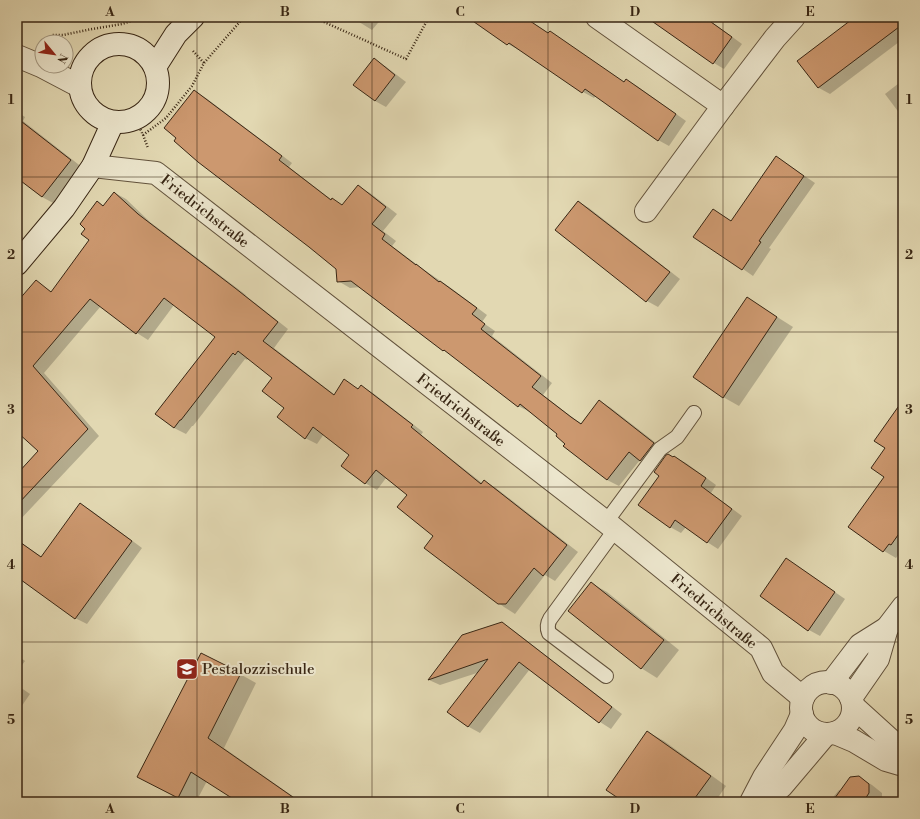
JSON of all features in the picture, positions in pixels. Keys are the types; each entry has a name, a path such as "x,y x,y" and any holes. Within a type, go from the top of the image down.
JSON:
{"street":[{"path":"155,67 176,34 192,17"},
{"path":"597,17 723,106"},
{"path":"646,211 723,106 775,38 794,17"},
{"path":"124,43 134,46 146,54 155,67 158,74 158,89 152,105 135,119 126,122 114,122 96,116 84,103 79,86 80,72 86,60 95,51 108,44 124,43"},
{"path":"17,56 41,66 79,86"},
{"path":"17,264 64,208 93,166 114,122"},
{"name":"Friedrichstraße","path":"93,166 156,173 610,526 761,648 772,673 802,706"},
{"path":"831,683 860,645 887,628 903,607"},
{"path":"763,802 782,786 830,734 842,729 848,723 852,715 852,702 878,659 887,628"},
{"path":"751,802 764,777 794,730 808,691 814,686 822,683 839,685 846,690 852,702 896,745 903,755"},
{"path":"802,706 805,722 817,733 830,734 854,741 886,760 903,765"}],"lane":[{"path":"606,676 549,633 547,624 660,449 677,437 694,413"}],"path":[{"path":"68,34 122,24 143,17"},
{"path":"144,135 166,118 192,86 204,62 244,17"},
{"path":"313,17 406,59 429,17"}],"building":[{"path":"467,17 524,17 548,33 550,31 624,82 626,79 676,114 658,141 585,89 582,93 509,43 507,45"},
{"path":"646,17 704,17 732,37 713,64"},
{"path":"855,17 903,17 903,24 818,88 797,61"},
{"path":"374,58 395,75 375,101 353,85"},
{"path":"194,90 282,156 279,160 331,200 332,198 342,205 358,185 386,207 372,224 385,234 382,239 439,282 440,281 477,308 472,314 485,324 481,329 541,376 532,387 571,417 581,424 599,400 654,443 640,461 629,452 607,480 563,446 565,444 556,436 557,434 520,404 518,407 351,281 337,282 336,269 198,162 174,141 176,138 164,128"},
{"path":"17,118 71,160 42,197 17,178"},
{"path":"776,156 804,176 759,241 761,242 742,270 693,237 713,209 731,221"},
{"path":"114,192 138,214 278,322 263,341 334,395 344,379 358,389 361,385 413,425 411,427 481,484 484,480 567,545 543,576 534,568 506,604 498,604 424,548 433,536 397,507 407,495 376,470 365,484 341,466 349,455 313,427 305,439 277,417 284,408 262,391 272,378 238,351 235,355 233,353 174,428 155,414 215,337 164,298 136,334 90,299 33,366 88,429 17,505 17,474 38,451 17,432 17,302 36,280 51,292 89,240 81,234 85,229 80,224 97,201 103,206"},
{"path":"578,201 670,272 646,302 555,230"},
{"path":"747,297 777,317 723,398 693,377"},
{"path":"903,400 903,528 891,545 889,544 883,552 848,527 884,477 871,468 885,448 874,441"},
{"path":"668,454 673,457 674,456 706,478 701,486 732,509 707,543 675,520 670,528 638,505 659,476 654,472"},
{"path":"80,503 132,541 75,619 17,577 17,540 41,557"},
{"path":"786,558 835,592 808,631 760,596"},
{"path":"591,582 664,640 641,669 568,611"},
{"path":"502,622 612,707 599,723 519,662 468,727 447,712 488,659 428,680 462,635"},
{"path":"201,653 241,673 208,738 300,802 238,802 191,772 178,798 137,777"},
{"path":"647,731 711,776 692,802 624,802 606,790"},
{"path":"859,776 869,784 869,793 863,802 832,802 850,777"}],"place":[{"name":"Pestalozzischule","path":"187,669"}]}
